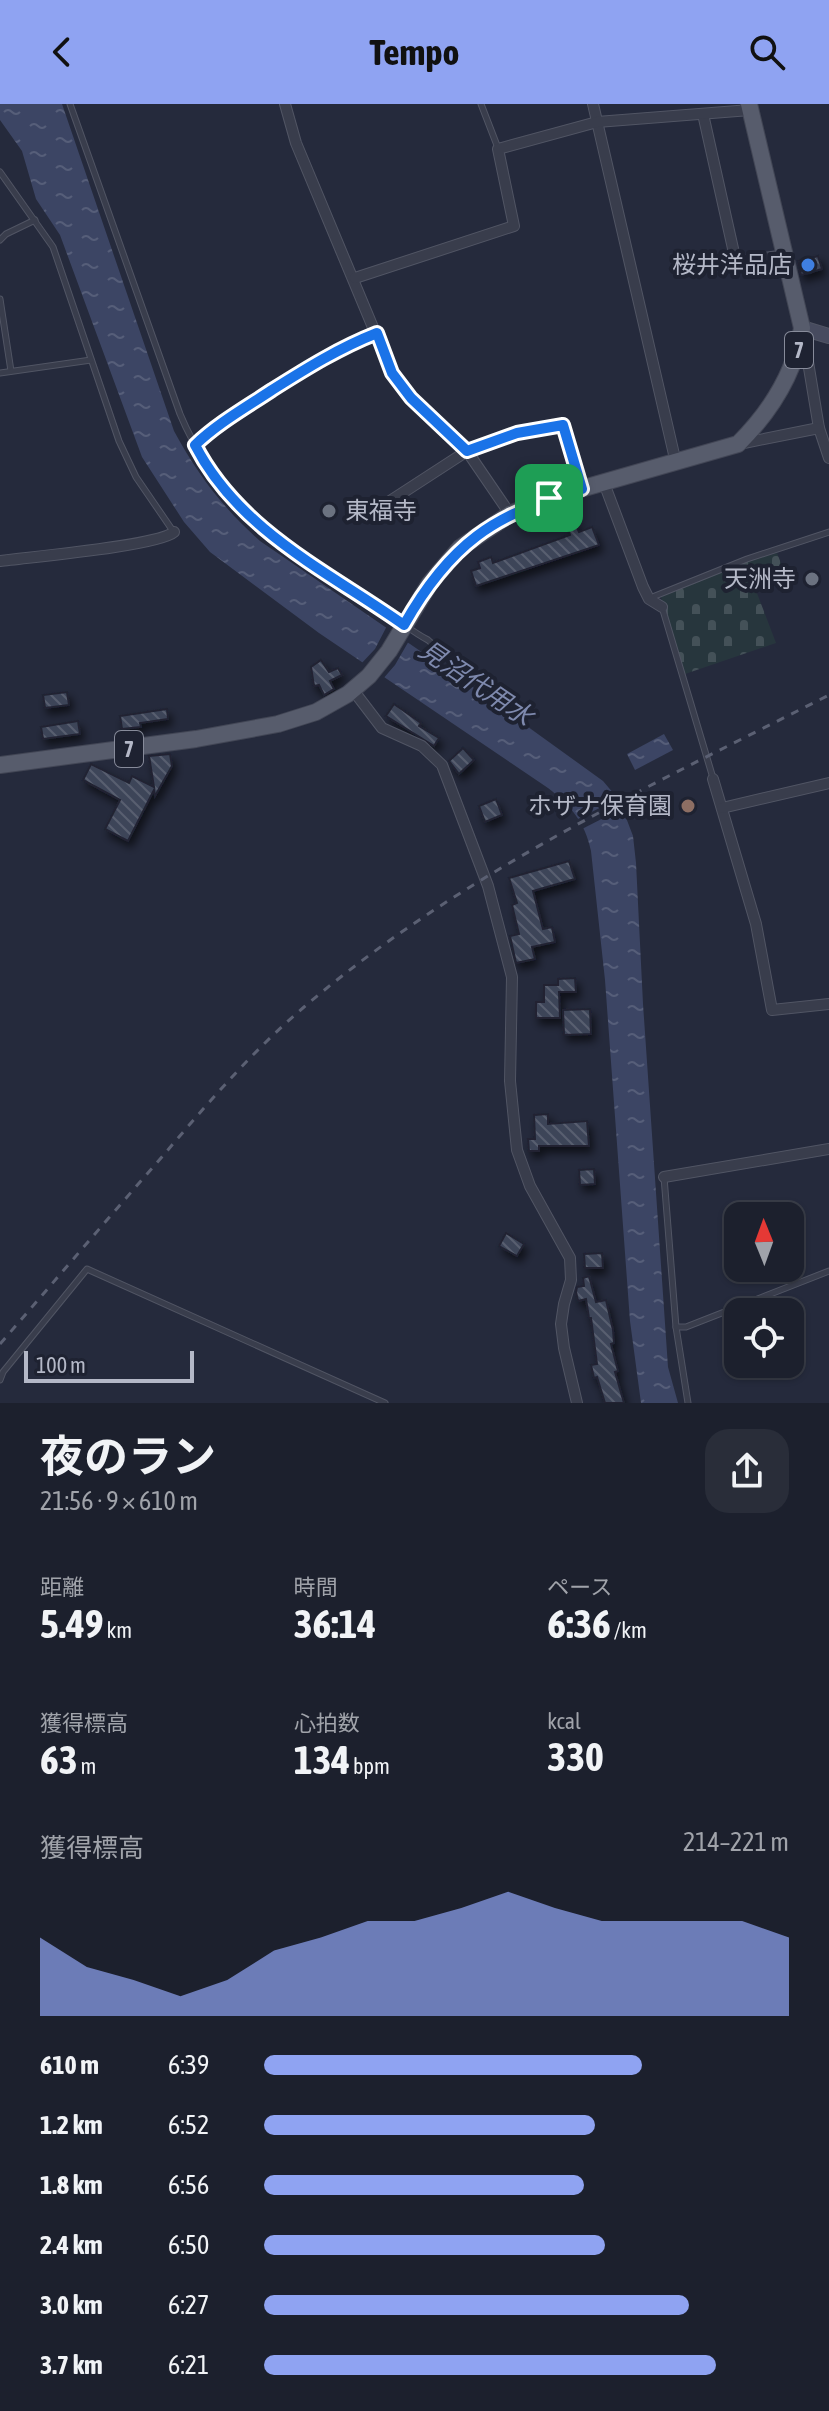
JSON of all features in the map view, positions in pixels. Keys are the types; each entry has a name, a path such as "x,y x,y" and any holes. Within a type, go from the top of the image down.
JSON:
{"main road":[{"name":"7","path":"0,765 196,739 278,724 316,712 353,690 369,676 389,651 430,583 460,548 510,514 549,498 738,444 758,425 790,371 798,352 802,328 750,107"},
{"path":"802,328 829,336"}],"street":[{"path":"285,104 296,143 355,278 392,373 411,398 467,451 510,514"},
{"path":"593,104 676,463"},
{"path":"355,278 514,226 498,149 597,122 750,107"},
{"path":"703,114 736,262 786,255"},
{"path":"802,328 819,428 829,458"},
{"path":"390,501 467,451 517,433 563,425 582,489"},
{"path":"738,444 819,428"},
{"path":"604,483 649,599 662,607"},
{"path":"0,561 135,543 174,532"},
{"path":"353,690 382,728 422,746 442,765 488,886 513,986 510,1081 517,1150 530,1186 570,1258 571,1280 561,1324 577,1403"},
{"path":"713,779 756,924 772,1010 829,1004"},
{"path":"722,808 829,783"},
{"path":"664,1177 829,1149"}],"lane":[{"path":"70,104 180,414 218,482 257,524 403,627 428,640 449,659 512,702"},
{"path":"481,104 498,149"},
{"path":"0,172 53,247 125,453 136,477 174,532"},
{"path":"0,240 35,220"},
{"path":"0,299 11,371"},
{"path":"195,445 243,407 310,365 377,333"},
{"path":"0,373 91,360"},
{"path":"649,599 747,559 829,532"},
{"path":"662,607 713,779"},
{"path":"664,1177 676,1327 688,1403"},
{"path":"0,1380 3,1372 87,1269 385,1403"},
{"path":"676,1327 686,1327 829,1271"}],"green space":[{"path":"777,553 786,576 755,588 776,643 685,674 661,597 748,561"}],"water":[{"path":"0,104 62,104 174,431 222,503 260,541 603,781 625,815 633,836 636,863 668,1367 678,1403 641,1403 630,1321 605,980 591,851 581,823 564,801 548,788 319,633 210,552 184,522 142,457 60,235 36,199 22,151 0,120"},
{"path":"664,734 673,750 635,770 627,754"}],"pier":[{"path":"388,624 410,639 382,680 360,665 375,649"},
{"path":"621,797 625,807 580,830 576,820"}],"building":[{"name":"桜井洋品店","path":"818,256 822,269 801,275 798,261"},
{"path":"575,523 579,532 592,527 599,545 476,586 471,571 480,568 478,562 491,557 493,563 570,535 567,526"},
{"path":"321,660 329,672 338,668 342,675 330,681 334,689 324,695 319,685 314,686 311,667"},
{"path":"67,692 69,705 45,708 43,695"},
{"path":"394,704 421,723 419,726 439,738 434,746 386,716"},
{"path":"167,709 168,719 122,729 120,716"},
{"path":"78,721 80,734 43,739 41,727"},
{"path":"463,748 474,760 459,774 449,761"},
{"path":"170,754 172,766 155,796 154,790 128,841 105,829 120,800 83,780 91,764 129,783 132,776 154,787 149,756"},
{"path":"496,799 502,815 485,822 479,806"},
{"path":"569,861 575,879 533,891 543,929 552,927 555,942 532,947 535,959 516,963 510,936 519,934 512,905 517,903 509,878"},
{"path":"575,978 576,992 559,992 560,1018 536,1018 536,1002 544,1002 544,985 558,985 558,979"},
{"path":"590,1009 591,1034 564,1035 563,1010"},
{"path":"548,1114 548,1124 587,1121 589,1146 539,1146 539,1151 529,1151 528,1139 535,1139 534,1115"},
{"path":"594,1169 595,1184 580,1185 579,1170"},
{"path":"506,1233 524,1244 517,1256 499,1246"},
{"path":"602,1253 603,1268 585,1268 584,1254"},
{"path":"589,1276 596,1302 606,1300 613,1330 614,1343 611,1344 618,1371 615,1372 624,1403 605,1403 597,1377 594,1378 591,1365 597,1364 591,1318 586,1299 578,1301 576,1292 577,1287 584,1286 583,1278"}],"railway":[{"path":"0,1344 245,1063 304,1007 364,959 426,915 557,836 829,695"}],"place":[{"name":"桜井洋品店","path":"808,265"},
{"name":"東福寺","path":"329,511"},
{"name":"天洲寺","path":"812,579"},
{"name":"ホザナ保育園","path":"688,806"}],"route":[{"path":"377,333 392,373 411,398 467,451 517,433 563,425 582,489 549,498 510,514 460,548 430,583 404,625 257,524 218,482 195,445 243,407 310,365 377,333"}],"water label":[{"name":"見沼代用水","path":"476,683"}]}
